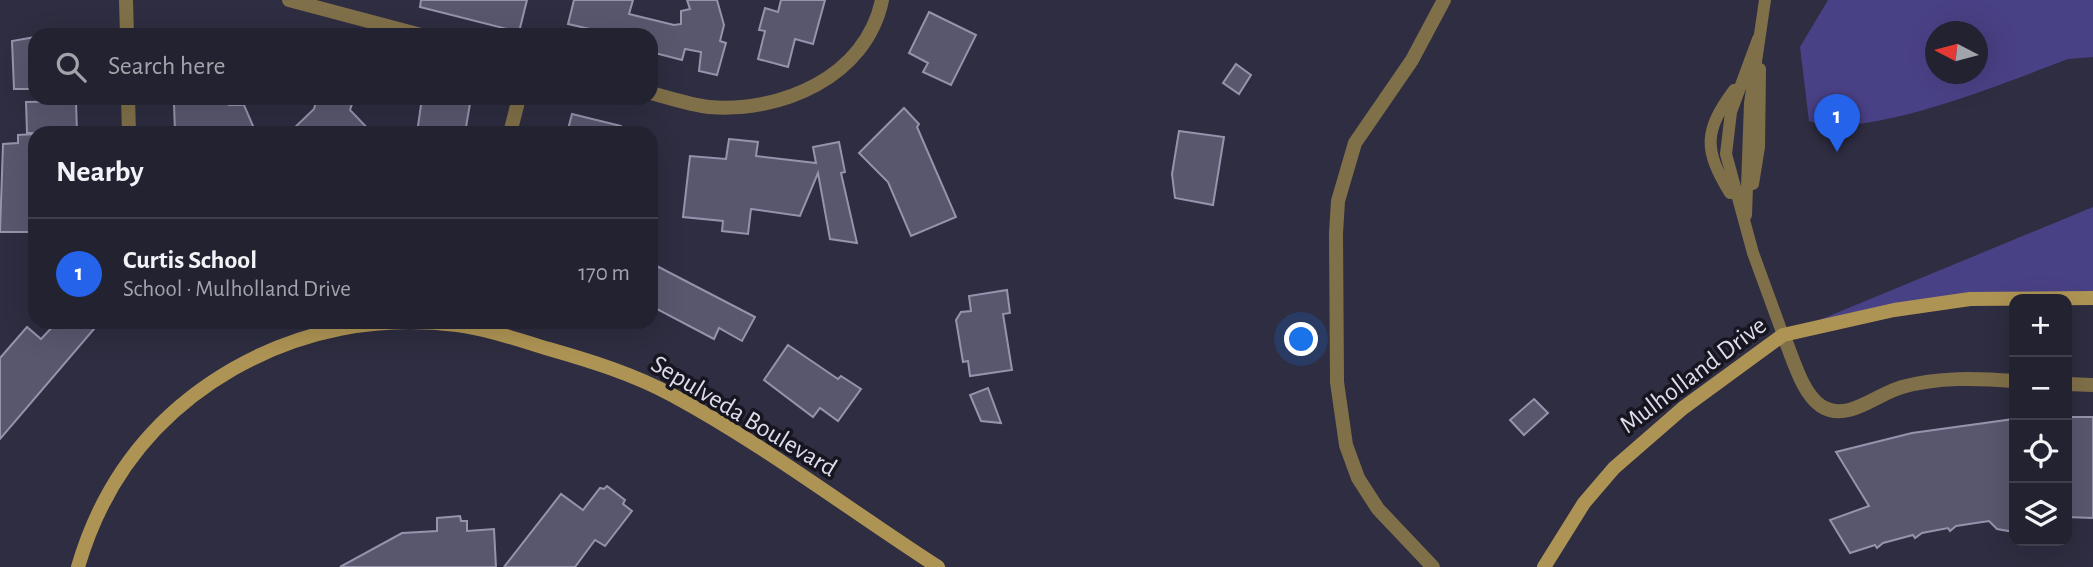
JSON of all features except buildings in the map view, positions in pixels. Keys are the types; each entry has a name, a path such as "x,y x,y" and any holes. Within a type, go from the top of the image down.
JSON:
{"main road":[{"name":"Mulholland Drive","path":"1544,567 1584,503 1614,468 1683,408 1783,335 1894,310 1970,299 2093,298"},
{"name":"Sepulveda Boulevard","path":"78,567 90,525 123,469 161,423 209,383 252,358 335,329"},
{"name":"Sepulveda Boulevard","path":"480,329 596,362 671,395 938,567"}],"street":[{"path":"126,0 127,28"},
{"path":"289,0 395,28"},
{"path":"658,95 706,107 737,108 783,101 836,74 854,59 879,14 882,0"},
{"path":"1433,567 1378,509 1358,478 1346,446 1337,382 1336,233 1338,201 1355,143 1412,60 1444,0"},
{"path":"128,105 129,126"},
{"path":"512,126 517,105"},
{"path":"1783,335 1810,395 1821,406 1837,412 1852,410 1899,388 1921,383 1961,379 2009,381"},
{"path":"2072,384 2093,385"}],"lane":[{"path":"1746,225 1747,138 1765,0"},
{"path":"1758,39 1731,112 1726,142 1727,166 1762,282 1783,335"}],"shaded area":[{"path":"1828,0 2093,0 2093,57 2068,59 1937,106 1900,116 1864,123 1833,125 1809,121 1800,47"},
{"path":"2093,207 2093,298 2072,297 2072,294 2009,294 2009,298 1783,335"}],"place":[{"name":"Curtis School","path":"1837,152"}]}
